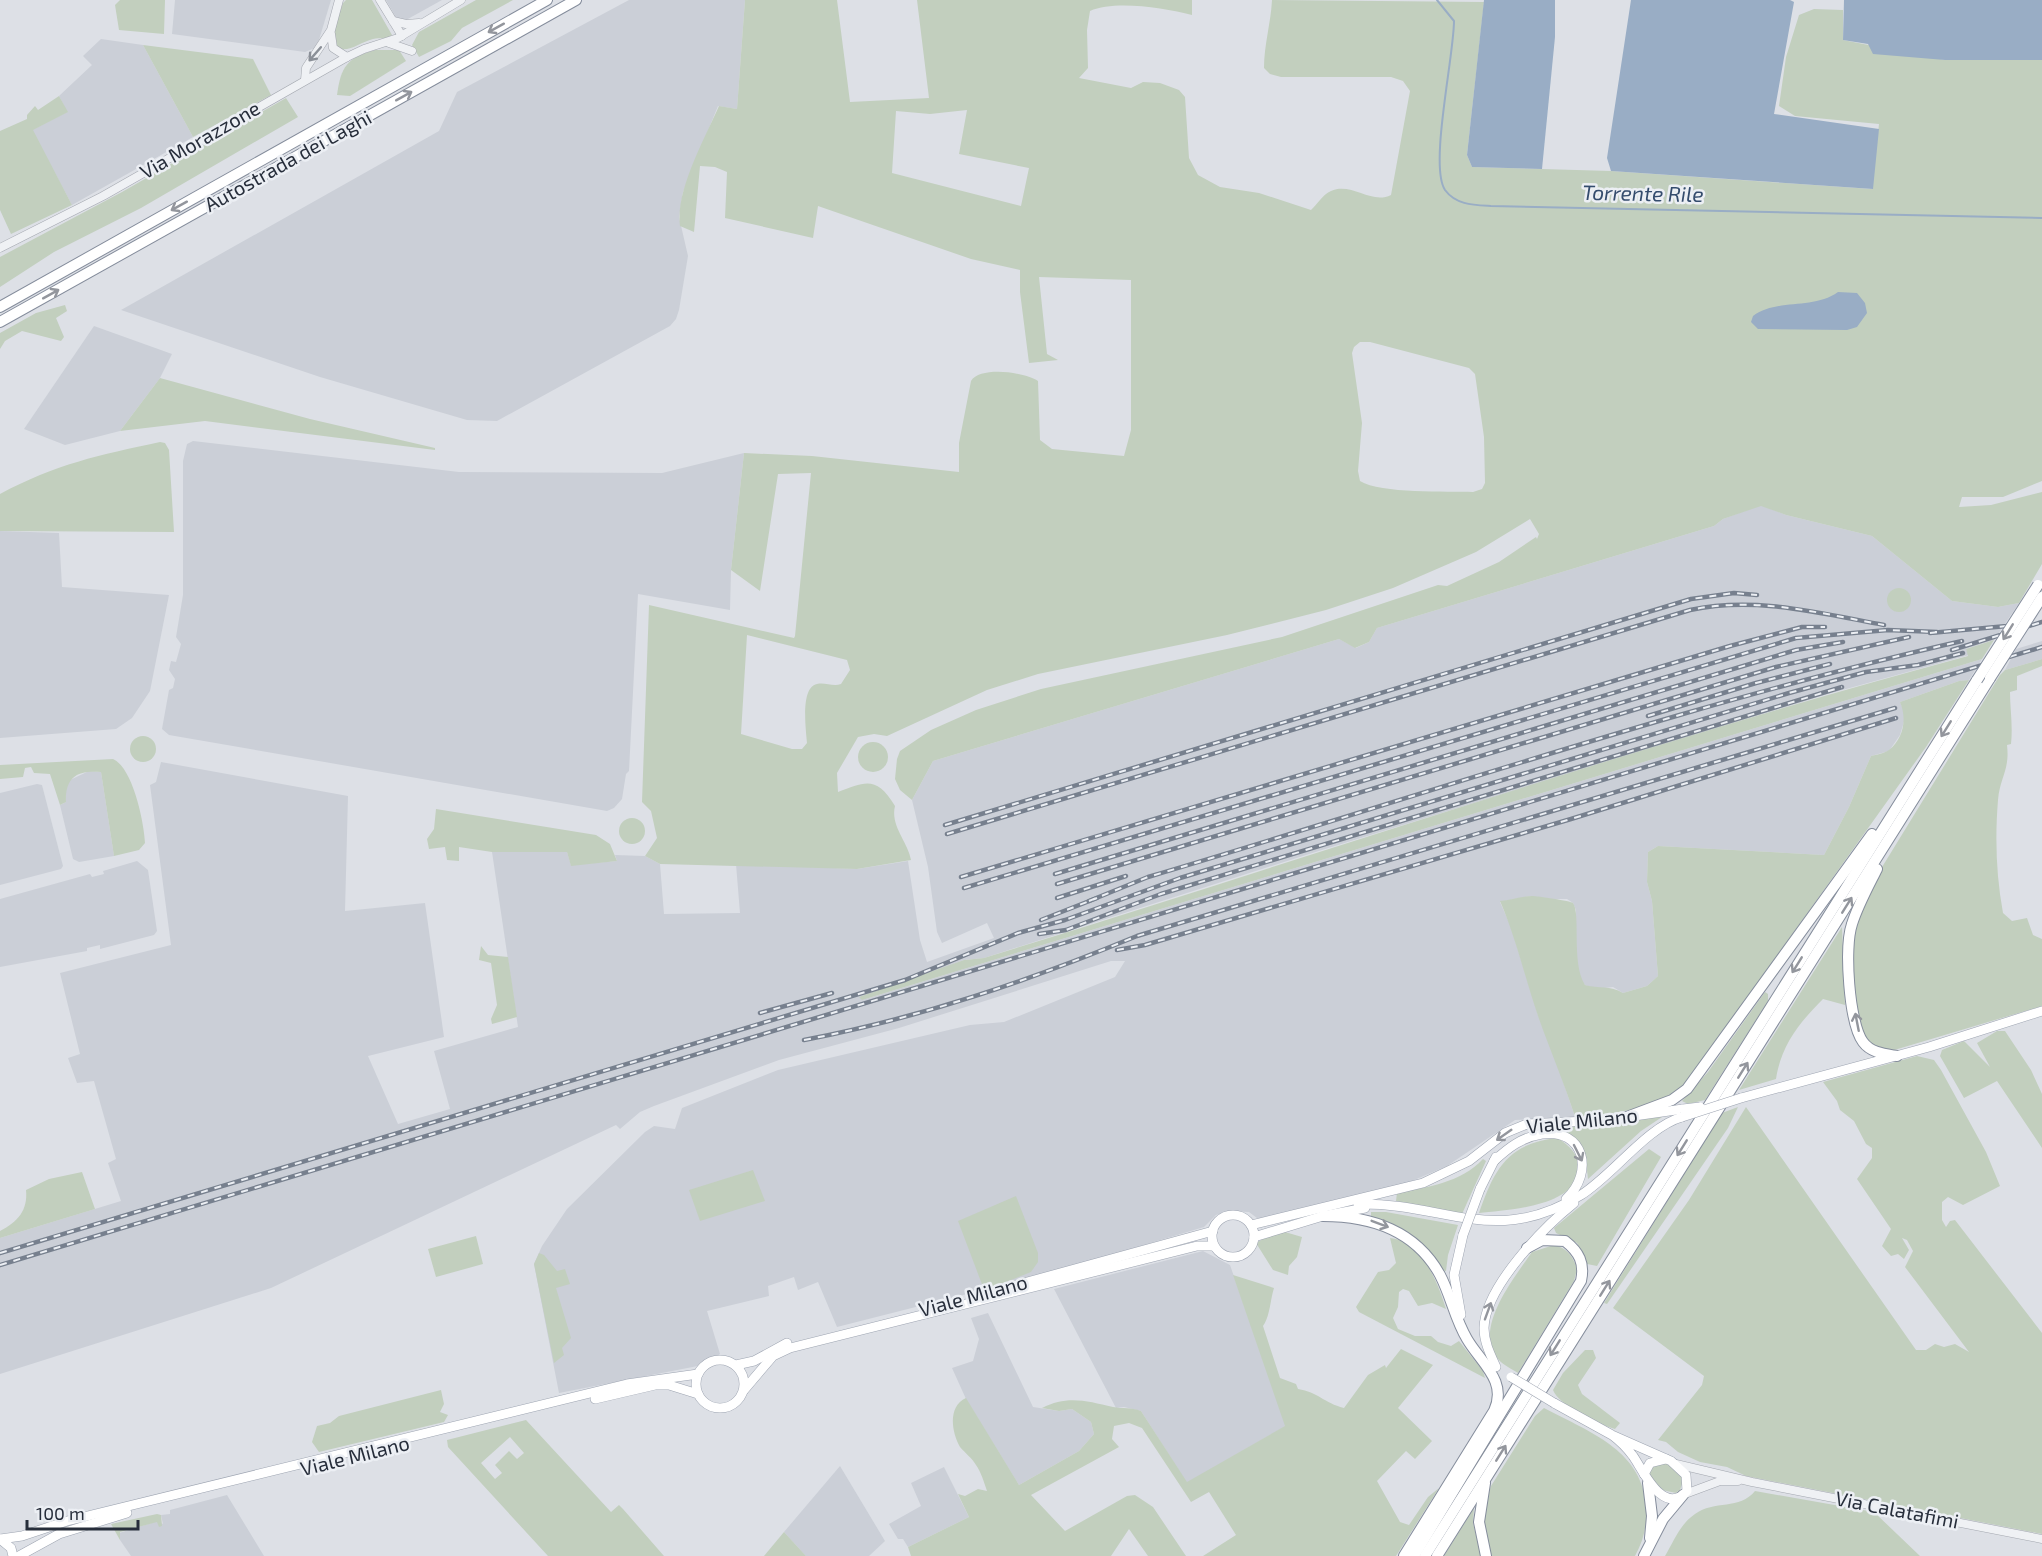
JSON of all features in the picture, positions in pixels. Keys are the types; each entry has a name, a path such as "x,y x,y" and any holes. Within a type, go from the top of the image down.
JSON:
{"highway":[{"name":"Autostrada dei Laghi","path":"0,307 547,0"},
{"name":"Autostrada dei Laghi","path":"0,322 576,0"},
{"path":"1437,1556 1913,792 1977,680 2040,582"},
{"path":"1425,1556 1913,792 2042,597"},
{"path":"1897,1056 1872,1050 1863,1042 1858,1030 1846,949 1852,924 1862,899 1913,792"},
{"path":"1624,1118 1672,1100 1687,1089 1869,839 1913,792"},
{"path":"1322,1213 1375,1222 1399,1233 1422,1252 1440,1277 1464,1334 1492,1372 1499,1389 1494,1412 1404,1556"},
{"path":"1414,1556 1581,1281 1583,1270 1580,1257 1565,1241 1542,1239 1527,1248"},
{"path":"1486,1477 1479,1522 1486,1556"},
{"path":"1646,1479 1652,1516 1647,1552"},
{"path":"1647,1552 1664,1519 1684,1495"}],"main road":[{"name":"Viale Milano","path":"1254,1237 1434,1178 1469,1161 1505,1133 1519,1126 1682,1113 1897,1056 2042,1011"},
{"name":"Viale Milano","path":"1251,1225 1322,1213 1390,1206 1487,1222 1513,1220 1549,1210 1591,1188 1658,1129 1682,1113"},
{"path":"1559,1123 1525,1132 1508,1144 1494,1161 1480,1189 1463,1235 1455,1270 1458,1306 1474,1343 1496,1367 1612,1435 1673,1462 1687,1478 1688,1487 1684,1495 1665,1495 1646,1479 1628,1449 1612,1435"},
{"path":"1494,1161 1513,1144 1536,1135 1559,1136 1573,1144 1582,1161 1582,1178 1572,1193 1549,1210"},
{"path":"1496,1367 1485,1337 1486,1317 1491,1304 1539,1233 1591,1188"},
{"path":"1230,1215 1244,1218 1251,1225 1254,1237 1248,1251 1236,1257 1224,1255 1215,1246 1213,1231 1218,1221 1230,1215"},
{"name":"Viale Milano","path":"736,1365 754,1361 794,1340 965,1299 1213,1231"},
{"name":"Viale Milano","path":"744,1390 773,1356 790,1348 1197,1246 1215,1246"},
{"path":"718,1360 736,1365 743,1377 744,1390 736,1402 722,1409 708,1405 698,1394 696,1380 698,1374 710,1362 718,1360"},
{"name":"Viale Milano","path":"0,1539 22,1536 67,1521 627,1384 698,1374"},
{"name":"Viale Milano","path":"19,1556 65,1532 131,1512 556,1408 655,1385 669,1385 698,1394"},
{"path":"1646,1479 1647,1467 1653,1461 1673,1462"},
{"path":"0,1539 11,1548 13,1556"}],"street":[{"path":"305,80 306,68 322,47 331,30 339,0"},
{"path":"380,0 402,36"},
{"name":"Via Morazzone","path":"0,248 103,195 347,57 373,45 389,43 461,0"},
{"path":"393,21 405,24 426,20"},
{"path":"331,30 333,48 347,57"},
{"path":"389,43 412,51"},
{"name":"Via Calatafimi","path":"1673,1462 1752,1482 2042,1539"},
{"name":"Via Calatafimi","path":"1684,1495 1720,1481 1752,1482"}],"shaded area":[{"path":"175,0 331,0 315,48 305,52 172,34"},
{"path":"386,0 442,0 406,20 397,19"},
{"path":"629,0 745,0 737,109 718,106 683,192 679,217 688,256 679,310 670,326 497,421 467,420 320,377 121,310 439,131 457,92"},
{"path":"101,39 143,45 193,137 72,205 32,130 67,112 59,96 92,65 83,56"},
{"path":"94,326 172,354 160,378 120,431 65,445 24,429"},
{"path":"193,441 459,472 662,473 744,453 731,570 730,610 638,594 629,771 626,774 622,799 614,808 607,811 169,735 162,729 169,690 173,688 175,679 169,670 171,661 176,662 181,644 176,637 183,595 183,461 187,444"},
{"path":"1761,505 1786,515 1872,536 1952,601 1998,607 2019,603 1994,640 1966,649 1969,655 1828,694 1309,854 984,958 964,960 862,1000 1982,659 1969,680 1959,681 1900,702 1906,715 1900,735 1889,751 1871,756 1849,807 1824,855 1658,846 1648,852 1647,882 1652,901 1658,976 1647,986 1623,993 1613,987 1596,989 1585,985 1580,979 1576,955 1576,910 1573,903 1567,899 1544,899 1531,896 1500,902 1511,927 1538,1015 1552,1048 1575,1117 1515,1120 1447,1166 1405,1184 1264,1218 1257,1218 1249,1212 1229,1211 1216,1215 1204,1227 1050,1273 837,1327 818,1282 798,1290 794,1277 768,1286 769,1296 707,1311 720,1354 708,1364 559,1393 534,1264 542,1246 567,1209 645,1132 654,1126 675,1129 682,1108 778,1070 970,1025 1004,1022 1115,977 1125,961 1111,961 899,1028 779,1060 654,1106 640,1112 620,1129 616,1125 271,1288 0,1374 0,1238 121,1201 108,1163 116,1159 94,1081 77,1083 68,1058 80,1054 60,973 171,945 150,785 156,782 161,762 348,796 345,911 425,903 444,1037 368,1056 398,1124 450,1109 434,1051 518,1027 492,852 567,852 571,865 617,861 615,855 645,856 660,864 664,914 740,913 736,864 857,869 908,861 920,940 927,962 994,938 987,923 942,943 937,932 928,867 912,800 933,761 1339,639 1356,648 1369,642 1377,628 1714,526 1723,519"},
{"path":"0,531 59,533 62,587 169,595 150,691 132,718 116,729 0,738"},
{"path":"2042,641 2042,659 2005,670 2016,649"},
{"path":"89,771 101,772 114,856 79,862 73,859 60,805 66,802 66,787 70,780"},
{"path":"37,784 42,785 63,866 61,869 0,885 0,793"},
{"path":"137,861 148,870 157,931 154,935 100,949 100,945 87,948 87,951 0,967 0,899 90,874 92,877 104,874 103,871"},
{"path":"1203,1251 1230,1265 1286,1426 1187,1483 1141,1411 1124,1407 1116,1408 1054,1289"},
{"path":"988,1313 1033,1407 1059,1411 1072,1409 1091,1422 1094,1434 1079,1451 1019,1485 966,1399 952,1368 973,1361 979,1339 971,1318"},
{"path":"840,1466 885,1541 869,1556 806,1556 784,1532"},
{"path":"944,1467 969,1517 908,1547 903,1539 898,1539 889,1524 921,1506 911,1483"},
{"path":"227,1495 264,1556 131,1556 120,1540 119,1533 158,1521 163,1524 161,1515 170,1514 170,1510"}],"green space":[{"path":"120,0 165,0 164,34 119,30 115,5"},
{"path":"346,0 372,0 392,35 368,40 346,49 336,48 333,33"},
{"path":"476,0 513,0 462,28 451,41 419,57 412,45 419,32"},
{"path":"745,0 837,0 850,102 929,98 917,0 1192,0 1192,15 1154,8 1126,6 1090,11 1087,30 1088,68 1079,78 1131,88 1143,82 1160,83 1179,90 1185,97 1189,158 1198,175 1220,187 1259,193 1311,210 1325,195 1339,189 1376,197 1391,195 1410,91 1403,81 1391,77 1281,77 1270,74 1264,68 1272,0 1484,2 1467,155 1472,167 1611,171 1872,189 1879,124 1795,116 1779,106 1786,57 1799,15 1814,9 1843,10 1843,40 1945,60 2042,60 2042,481 2003,497 1962,497 1959,507 1991,505 2042,492 2042,564 2019,603 1998,607 1952,601 1872,536 1786,515 1761,506 1723,519 1714,526 1377,628 1369,642 1355,648 1339,639 933,761 912,800 900,790 895,779 900,751 931,730 976,710 1041,689 1282,637 1438,585 1447,586 1499,562 1536,537 1537,539 1539,534 1530,519 1476,552 1393,588 1326,610 1227,635 1038,674 987,690 887,736 874,734 858,737 837,773 838,792 856,785 870,784 876,785 889,796 895,806 897,827 911,860 857,869 660,864 645,856 657,838 651,811 642,802 649,605 794,638 795,636 811,473 778,474 760,591 731,570 744,453 812,456 959,472 959,443 971,381 983,373 993,372 1023,375 1038,381 1040,440 1052,449 1124,456 1131,430 1131,280 1039,277 1047,354 1058,360 1029,363 1020,292 1020,270 971,259 818,206 813,238 725,218 727,172 715,167 700,166 694,232 680,226 682,197 686,181 719,106 737,109","holes":["967,110 959,154 1029,168 1021,206 892,173 896,111 930,114","1360,342 1370,342 1469,368 1475,374 1484,437 1485,483 1482,489 1473,492 1398,490 1360,481 1358,471 1362,423 1352,353 1354,347","747,635 847,660 850,670 841,684 817,684 808,693 805,710 807,743 802,749 792,749 741,734"]},
{"path":"143,45 253,59 271,95 193,137"},
{"path":"375,50 399,50 406,61 350,96 337,95 343,70 347,65 358,56"},
{"path":"59,96 68,112 33,130 72,205 11,234 0,210 0,131 27,119 27,115 35,106 38,110"},
{"path":"286,98 298,117 141,208 54,252 0,287 0,257 122,192"},
{"path":"65,305 67,311 56,318 64,337 61,341 22,331 5,341 0,349 0,333 36,313"},
{"path":"160,378 310,419 435,448 435,450 205,421 120,431"},
{"path":"160,442 165,443 169,450 174,532 0,531 0,494 59,468 97,456"},
{"path":"1899,588 1908,591 1911,600 1908,609 1899,612 1890,609 1887,600 1890,591"},
{"path":"1994,640 1982,659 862,1000 859,997 964,960 984,958 1107,920 1598,764 1844,690 1968,656 1966,649"},
{"path":"2042,659 2042,666 2017,676 2017,690 2010,692 2011,744 2007,745 2006,767 1999,792 1996,842 2003,913 2012,921 2027,918 2033,935 2042,939 2042,1006 1891,1051 1869,1044 1860,1030 1850,970 1854,925 1879,872 2000,675 2005,670"},
{"path":"1969,680 1926,747 1684,1086 1645,1106 1575,1117 1538,1016 1500,901 1532,896 1573,903 1576,917 1578,964 1585,985 1614,989 1623,993 1647,986 1658,976 1652,901 1647,882 1648,852 1658,846 1824,855 1849,807 1871,756 1887,751 1901,734 1904,721 1900,702 1959,681"},
{"path":"143,736 152,740 156,749 152,758 143,762 134,758 130,749 134,740"},
{"path":"873,742 884,746 888,757 884,768 873,772 862,768 858,757 862,746"},
{"path":"113,759 120,764 132,784 140,810 145,843 139,850 114,856 101,772 85,772 74,777 68,786 66,802 60,805 50,774 34,773 31,767 25,768 23,777 0,779 0,765"},
{"path":"436,809 596,835 610,844 617,861 571,866 567,852 492,852 459,847 459,861 447,860 445,847 429,849 427,839 434,829"},
{"path":"632,818 641,822 645,831 641,840 632,844 623,840 619,831 623,822"},
{"path":"1842,927 1845,1005 1823,999 1807,1016 1787,1045 1776,1079 1739,1090"},
{"path":"481,946 488,955 508,957 517,1017 492,1024 491,1019 497,1005 491,963 479,960"},
{"path":"1765,992 1768,994 1768,1001 1705,1100 1688,1104 1682,1101 1708,1072"},
{"path":"1997,1031 2005,1031 2031,1070 2042,1094 2042,1148 1997,1081 1964,1098 1940,1056 1942,1050 1964,1041 1990,1067 1977,1043"},
{"path":"1917,1056 1934,1060 1941,1070 1986,1152 2000,1186 1963,1205 1948,1197 1942,1202 1942,1220 1946,1227 1950,1221 1955,1220 2042,1333 2042,1534 1746,1476 1727,1467 1700,1462 1678,1452 1666,1442 1658,1440 1702,1385 1704,1376 1613,1308 1689,1200 1746,1107 1916,1350 1926,1350 1935,1344 1944,1347 1955,1344 1969,1352 1905,1267 1913,1251 1907,1240 1902,1238 1909,1250 1904,1259 1898,1254 1891,1256 1882,1246 1891,1229 1857,1179 1872,1158 1872,1148 1866,1144 1854,1121 1840,1110 1837,1101 1823,1082"},
{"path":"1738,1107 1728,1128 1607,1304 1604,1303 1722,1113"},
{"path":"1661,1116 1588,1179 1581,1149 1561,1127 1609,1125"},
{"path":"1558,1138 1575,1153 1579,1163 1578,1175 1572,1186 1563,1194 1536,1205 1479,1213 1490,1184 1505,1161 1526,1146"},
{"path":"1649,1149 1661,1157 1597,1266 1587,1264 1577,1243 1556,1233 1554,1228"},
{"path":"1483,1159 1486,1161 1462,1214 1396,1201 1397,1193 1454,1179"},
{"path":"753,1170 765,1201 700,1221 689,1190"},
{"path":"82,1172 95,1209 0,1238 0,1231 12,1224 20,1215 25,1204 26,1190 49,1179"},
{"path":"1016,1196 1038,1253 1038,1262 1031,1272 988,1289 983,1287 958,1221"},
{"path":"1371,1212 1386,1212 1458,1225 1448,1255 1446,1271 1440,1270 1371,1218"},
{"path":"1285,1232 1302,1237 1297,1257 1289,1266 1288,1275 1273,1270 1256,1243 1268,1236"},
{"path":"476,1236 483,1264 436,1277 428,1249"},
{"path":"1390,1238 1401,1241 1420,1255 1433,1276 1446,1309 1432,1303 1418,1306 1409,1291 1403,1289 1399,1292 1398,1307 1393,1318 1398,1329 1415,1336 1431,1336 1438,1342 1451,1346 1459,1341 1483,1371 1485,1378 1359,1312 1356,1307 1378,1272 1389,1270 1396,1263"},
{"path":"1554,1245 1566,1250 1574,1260 1577,1269 1574,1281 1518,1373 1500,1361 1491,1347 1490,1333 1493,1319 1507,1289 1532,1252"},
{"path":"539,1253 544,1255 557,1271 565,1269 570,1284 556,1288 571,1338 562,1348 564,1355 554,1363 534,1264"},
{"path":"1233,1275 1274,1288 1269,1313 1263,1326 1280,1378 1296,1384 1298,1389 1344,1408 1368,1375 1385,1365 1386,1368 1401,1349 1433,1365 1398,1408 1432,1441 1415,1459 1406,1451 1377,1481 1400,1522 1409,1525 1428,1497 1439,1488 1396,1556 1203,1556 1236,1535 1209,1492 1191,1502 1142,1428 1129,1423 1114,1426 1112,1439 1119,1447 1031,1495 1065,1531 1127,1496 1135,1495 1153,1507 1186,1556 1148,1556 1129,1529 1111,1556 911,1556 908,1547 969,1517 958,1494 965,1496 978,1489 987,1491 978,1468 960,1447 953,1427 956,1407 966,1398 1019,1485 1079,1451 1094,1434 1091,1422 1072,1409 1059,1411 1042,1408 1069,1400 1141,1411 1187,1482 1285,1426"},
{"path":"1585,1350 1593,1350 1596,1358 1578,1385 1582,1394 1620,1423 1615,1429 1571,1408 1556,1396 1553,1390 1563,1373"},
{"path":"441,1390 444,1404 440,1412 448,1415 444,1422 319,1452 312,1442 317,1426 330,1423 339,1416"},
{"path":"1544,1408 1606,1442 1631,1465 1640,1480 1647,1513 1644,1535 1635,1556 1491,1556 1483,1522 1485,1504 1491,1486 1535,1416"},
{"path":"526,1420 611,1512 619,1505 664,1556 548,1556 448,1447 447,1440","holes":["510,1437 524,1453 517,1459 509,1451 495,1465 502,1473 495,1479 481,1463"]},
{"path":"1666,1463 1681,1475 1683,1481 1680,1490 1676,1493 1662,1490 1649,1478 1649,1467"},
{"path":"1755,1491 1874,1512 1920,1556 1665,1556 1681,1528 1695,1514 1710,1507 1742,1501"},
{"path":"1474,1508 1473,1523 1481,1556 1444,1556"},
{"path":"161,1515 162,1526 159,1527 157,1522 120,1532 120,1540 111,1524"},
{"path":"784,1532 806,1556 764,1556"}],"water":[{"path":"1484,0 1555,0 1555,37 1542,169 1472,167 1467,155"},
{"path":"1631,0 1790,0 1794,2 1774,114 1879,129 1873,189 1611,171 1607,158"},
{"path":"1844,0 2042,0 2042,60 1945,60 1873,54 1868,44 1843,40"},
{"path":"1838,292 1857,293 1865,303 1867,313 1857,327 1847,330 1758,329 1751,322 1753,316 1773,307 1818,301"}],"waterway":[{"name":"Torrente Rile","path":"1437,0 1454,21 1440,158 1441,177 1445,190 1454,199 1491,206 2042,218"}],"railway":[{"path":"945,825 1691,599 1734,593 1757,595"},
{"path":"947,834 1690,610 1714,606 1763,605 1811,611 1884,625"},
{"path":"1952,650 2042,622"},
{"path":"1930,633 2007,626"},
{"path":"961,877 1730,646 1802,627 1825,627"},
{"path":"964,888 1796,638 1888,630 1937,632"},
{"path":"1057,884 1776,667 1909,637"},
{"path":"1089,901 1148,877 1655,722 1756,693 1962,641"},
{"path":"1055,874 1796,650 1843,642"},
{"path":"0,1265 2042,647"},
{"path":"0,1253 905,980 1018,933 1065,920 1180,878 1789,693 1866,672 1918,665 1963,653"},
{"path":"1648,716 1756,683 1830,664"},
{"path":"1039,934 1066,930 1161,894 1842,687"},
{"path":"804,1040 890,1021 973,997 1137,936 1895,708"},
{"path":"1117,950 1145,945 1571,819 1896,718"},
{"path":"1057,898 1126,876"},
{"path":"1041,920 1097,898"},
{"path":"760,1013 832,993"}]}
